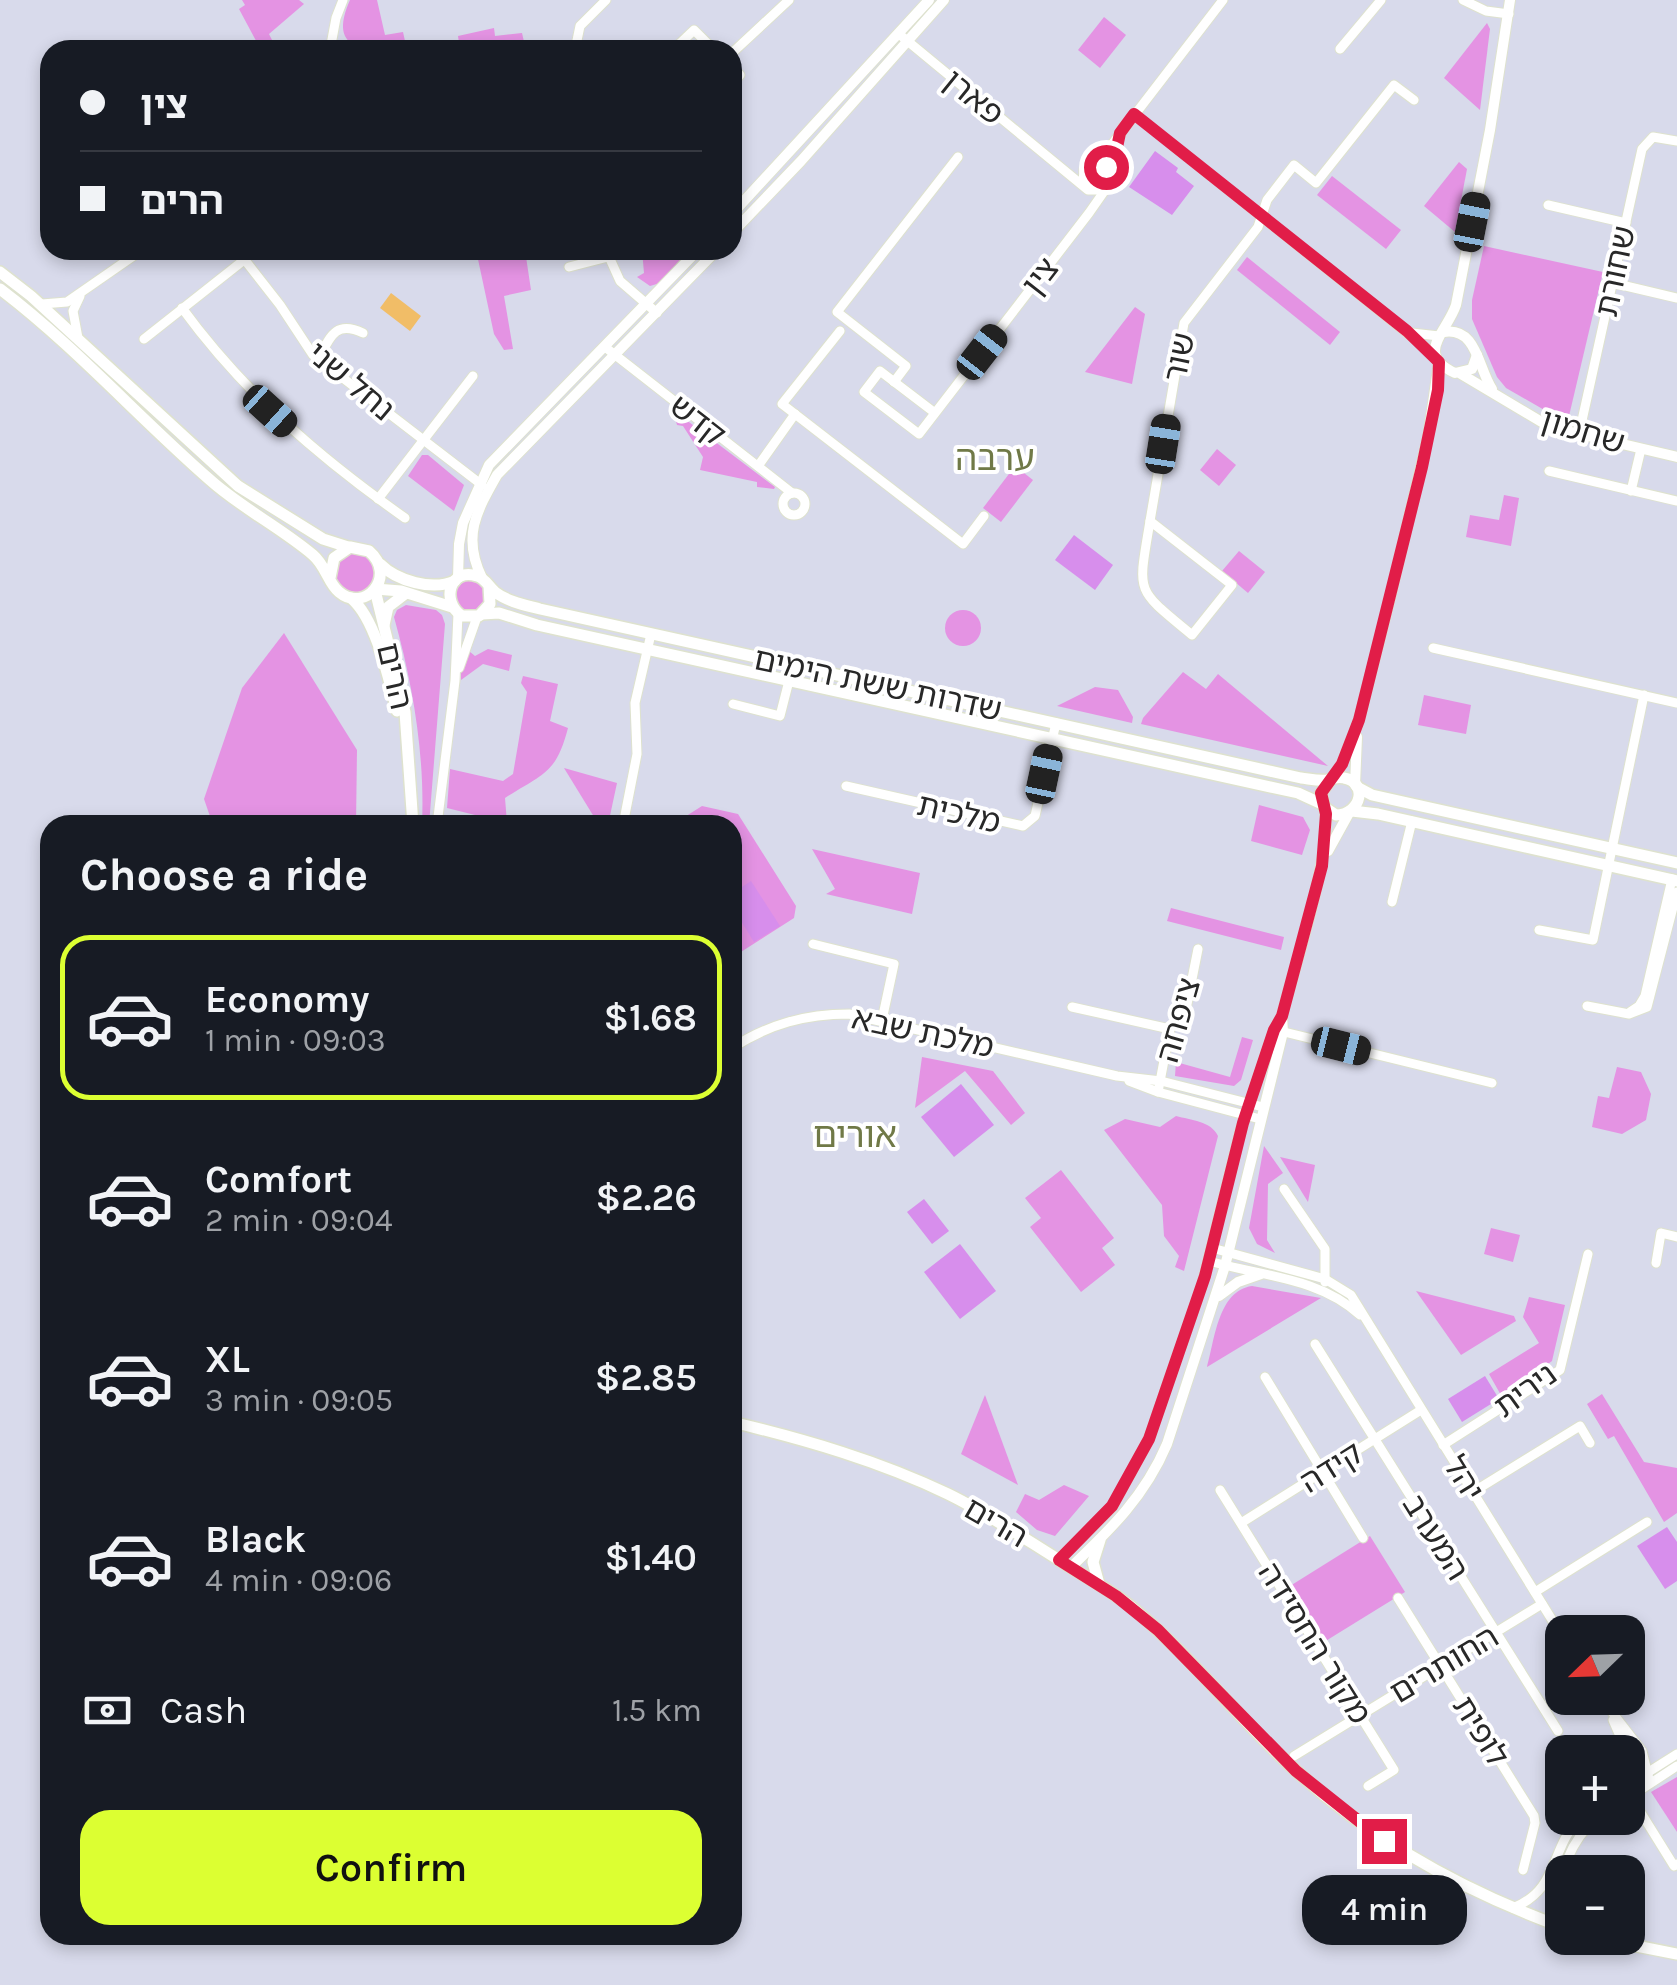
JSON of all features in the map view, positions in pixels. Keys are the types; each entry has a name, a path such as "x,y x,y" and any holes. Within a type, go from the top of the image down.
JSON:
{"main road":[{"path":"0,272 238,486 323,540 369,551 396,576 434,586 470,575 485,582 491,600 480,615 408,593 375,589"},
{"path":"0,289 208,478 312,554 338,591 351,598 366,596 375,589 381,572 379,562"},
{"path":"330,578 334,558 352,547"},
{"path":"455,610 449,592 456,580"},
{"name":"שדרות ששת הימים","path":"485,582 500,596 526,606 1302,778 1331,779"},
{"name":"הרים","path":"375,589 402,694 413,815"},
{"path":"384,630 388,606 408,593"},
{"name":"הרים","path":"351,598 361,608 380,654 410,764"},
{"name":"שדרות ששת הימים","path":"480,615 499,613 647,650 1298,793 1323,806"},
{"path":"1675,884 1609,865 1412,821 1351,812 1336,815 1323,806 1321,793 1331,779 1347,778 1372,794 1677,863"},
{"path":"1351,812 1359,800 1356,786"},
{"name":"הרים","path":"742,1425 825,1446 900,1472 975,1508 1072,1567 1158,1630 1276,1752 1339,1807 1420,1864 1545,1920"},
{"path":"1099,1584 1093,1562 1100,1540"},
{"path":"1645,1948 1677,1954"}],"street":[{"path":"333,40 343,0"},
{"path":"577,40 580,26 606,0"},
{"path":"742,45 789,0"},
{"path":"742,222 902,38 929,0"},
{"path":"742,204 902,38 944,0"},
{"path":"1088,213 1082,175 1103,156 1223,0"},
{"path":"1340,48 1381,0"},
{"path":"1463,0 1486,11 1509,14"},
{"path":"1331,779 1342,764 1359,720 1413,505 1436,395 1438,359 1434,346 1456,306 1510,0"},
{"path":"684,40 694,30 704,40"},
{"name":"פארן","path":"902,38 1086,188"},
{"name":"שור","path":"1150,521 1232,585 1192,636 1154,604 1144,591 1141,578 1150,521 1183,326 1258,227 1267,200 1294,166 1316,183 1394,85 1414,100"},
{"path":"1134,114 1458,373"},
{"path":"1086,188 1096,192 1107,188 1123,127"},
{"name":"שחורת","path":"1580,434 1645,142 1656,137 1677,140"},
{"path":"934,413 894,382 906,366 837,312 958,157"},
{"name":"פארן","path":"1050,158 1069,165 1091,164"},
{"path":"1091,164 1104,165 1111,176"},
{"name":"צין","path":"894,382 880,371 864,392 919,434 1107,188"},
{"path":"1548,205 1626,223"},
{"path":"40,304 67,302 128,260"},
{"path":"144,338 244,260"},
{"name":"נחל שני","path":"244,260 318,360 484,486"},
{"path":"569,267 589,260"},
{"path":"610,260 620,280 657,313"},
{"path":"456,580 463,523 511,439 688,260"},
{"path":"485,582 472,558 470,544 484,486 707,260"},
{"path":"1613,283 1677,298"},
{"path":"79,340 73,312 82,293"},
{"path":"1456,306 1465,336 1494,393"},
{"path":"182,308 270,411 405,518"},
{"path":"318,360 338,328 363,333"},
{"path":"840,331 782,404 963,544 984,516"},
{"path":"1407,331 1453,331 1465,336"},
{"name":"קדש","path":"606,347 792,493"},
{"path":"1436,395 1458,373 1472,369 1477,355"},
{"name":"שחמון","path":"1458,373 1545,424 1677,457"},
{"path":"378,499 473,376"},
{"path":"758,466 796,414"},
{"path":"1631,490 1641,448"},
{"path":"1549,471 1677,501"},
{"path":"438,815 455,680 455,610"},
{"path":"455,680 480,615"},
{"path":"625,815 636,762 634,718 651,634"},
{"path":"1433,648 1677,703"},
{"path":"733,704 780,716 793,665"},
{"path":"1539,930 1592,940 1644,696"},
{"path":"1356,786 1359,720"},
{"name":"מלכית","path":"846,786 1023,826 1035,816 1056,723"},
{"path":"1072,1567 1132,1507 1154,1472 1213,1305 1322,866 1326,820 1323,806"},
{"path":"1322,866 1351,812"},
{"path":"1392,902 1412,821"},
{"path":"1587,1006 1625,1014 1636,1009 1645,996 1675,884"},
{"path":"813,944 894,964 882,1020"},
{"name":"ציפחה","path":"1160,1086 1170,1029 1186,1009 1198,949"},
{"path":"1072,1007 1170,1029"},
{"name":"מלכת שבא","path":"742,1042 767,1028 799,1018 850,1014 1262,1113"},
{"path":"1278,1031 1492,1083"},
{"path":"1059,1560 1103,1517 1136,1468 1155,1425 1209,1261 1248,1109 1278,1031"},
{"path":"1284,1189 1324,1249 1324,1284"},
{"path":"1656,1262 1662,1233 1677,1237"},
{"name":"יהל","path":"1212,1248 1324,1284 1364,1320 1549,1615"},
{"name":"נירית","path":"1443,1445 1560,1370 1588,1254"},
{"name":"יהל","path":"1209,1261 1324,1284"},
{"path":"1213,1305 1232,1285 1261,1274"},
{"name":"המערב","path":"1315,1344 1558,1731"},
{"path":"1264,1377 1363,1538"},
{"name":"קידה","path":"1241,1524 1421,1410"},
{"path":"1473,1492 1580,1426 1590,1443"},
{"name":"מקור החסידה","path":"1220,1490 1394,1770 1368,1786"},
{"path":"1535,1592 1647,1522"},
{"name":"לופית","path":"1398,1598 1534,1816 1523,1870"},
{"name":"החותרים","path":"1294,1756 1542,1604"},
{"path":"1612,1715 1642,1751 1647,1777"},
{"path":"1647,1777 1677,1754"},
{"path":"1647,1777 1677,1766"},
{"path":"1645,1819 1674,1866 1677,1864"},
{"path":"1512,1908 1530,1900 1545,1885 1566,1835"}],"shaded area":[{"path":"242,0 299,0 304,4 269,34 272,40 256,40 239,9 245,5"},
{"path":"350,0 377,0 385,35 403,32 405,40 347,40 344,18"},
{"path":"1104,17 1126,35 1100,68 1078,50"},
{"path":"1487,23 1490,29 1480,110 1444,78"},
{"path":"494,28 495,36 522,33 524,40 459,40 458,36"},
{"path":"1155,151 1194,186 1172,215 1129,187"},
{"path":"1459,162 1467,169 1455,232 1424,206"},
{"path":"1332,176 1401,230 1386,249 1317,195"},
{"path":"1484,246 1603,272 1569,416 1553,415 1506,388 1497,377 1472,319 1472,300"},
{"path":"1247,257 1340,332 1330,345 1237,270"},
{"path":"478,260 526,260 531,290 504,296 513,349 504,350 494,334"},
{"path":"643,260 680,260 660,283 650,286 637,277 644,273"},
{"path":"391,293 421,316 410,331 380,308"},
{"path":"1135,307 1145,314 1132,384 1085,372"},
{"path":"673,410 774,489 700,470 703,457 683,426 677,425"},
{"path":"1217,449 1236,465 1219,486 1200,470"},
{"path":"422,455 428,455 464,485 454,511 408,476"},
{"path":"1015,466 1033,480 1001,522 983,508"},
{"path":"1504,495 1519,498 1511,546 1466,537 1470,515 1499,520"},
{"path":"1074,535 1113,565 1095,590 1055,560"},
{"path":"360,550 376,564 372,589 351,595 334,582 334,564 346,551"},
{"path":"1239,551 1265,572 1248,593 1222,571"},
{"path":"470,578 483,583 489,596 477,613 457,609 453,589"},
{"path":"406,605 436,610 445,624 430,815 422,815 416,720 394,617"},
{"path":"963,610 976,615 981,628 976,641 963,646 950,641 945,628 950,615"},
{"path":"284,633 357,750 356,815 210,815 204,799 242,688"},
{"path":"488,649 512,655 509,671 483,664 461,680 469,651 475,656"},
{"path":"1183,672 1206,689 1218,674 1328,766 1141,724"},
{"path":"523,676 558,684 550,721 568,728 559,755 547,771 505,798 506,815 475,815 447,808 450,769 503,781 513,774 527,692 521,683"},
{"path":"1095,687 1118,690 1133,717 1132,723 1057,706"},
{"path":"1424,695 1471,705 1466,734 1418,725"},
{"path":"564,768 617,783 610,815 593,815"},
{"path":"1259,805 1303,817 1310,830 1302,855 1251,841"},
{"path":"702,806 739,815 688,815"},
{"path":"742,820 796,906 794,918 742,951"},
{"path":"812,849 920,873 912,914 826,894 835,889"},
{"path":"751,881 780,926 754,942 742,923 742,887"},
{"path":"1171,908 1284,937 1281,950 1167,921"},
{"path":"1242,1037 1253,1040 1241,1080 1234,1086 1175,1076 1176,1062 1230,1077"},
{"path":"922,1057 993,1071 1025,1113 1011,1125 965,1071 915,1108"},
{"path":"1617,1067 1641,1072 1651,1094 1646,1120 1622,1134 1592,1127 1598,1096 1609,1098"},
{"path":"961,1084 994,1125 954,1157 921,1117"},
{"path":"1176,1116 1206,1124 1218,1136 1184,1271 1175,1267 1179,1256 1164,1236 1162,1205 1104,1130 1125,1119 1160,1127"},
{"path":"1264,1146 1283,1173 1268,1184 1267,1240 1275,1253 1257,1244 1249,1228"},
{"path":"1280,1157 1315,1165 1308,1202"},
{"path":"1061,1170 1114,1238 1102,1248 1115,1265 1081,1292 1030,1227 1041,1218 1025,1198"},
{"path":"924,1199 949,1231 932,1244 907,1212"},
{"path":"1491,1228 1520,1235 1513,1262 1484,1254"},
{"path":"960,1244 996,1291 960,1319 924,1272"},
{"path":"1252,1286 1321,1298 1207,1367 1225,1306 1241,1290"},
{"path":"1416,1291 1514,1316 1516,1321 1461,1355"},
{"path":"1529,1297 1565,1305 1552,1361 1502,1397 1489,1374 1539,1343 1523,1317"},
{"path":"1485,1376 1499,1399 1462,1422 1448,1399"},
{"path":"1602,1394 1644,1462 1677,1468 1677,1513 1664,1522 1614,1436 1608,1439 1587,1404"},
{"path":"985,1395 1018,1485 961,1454"},
{"path":"1064,1485 1089,1496 1055,1536 1037,1530 1016,1512 1025,1494 1039,1500"},
{"path":"1667,1527 1677,1542 1677,1581 1665,1589 1637,1546"},
{"path":"1370,1536 1405,1592 1324,1642 1290,1586"},
{"path":"1677,1777 1677,1832 1651,1792"}],"district":[{"name":"ערבה","path":"995,458"},
{"name":"אורים","path":"855,1135"}],"route":[{"path":"1106,167 1111,176 1120,133 1134,114 1407,331 1439,362 1438,390 1422,467 1359,720 1343,762 1321,793 1326,814 1322,866 1282,1016 1243,1123 1200,1292 1155,1425 1136,1468 1103,1517 1059,1560 1116,1596 1158,1630 1296,1771 1384,1841"}]}
